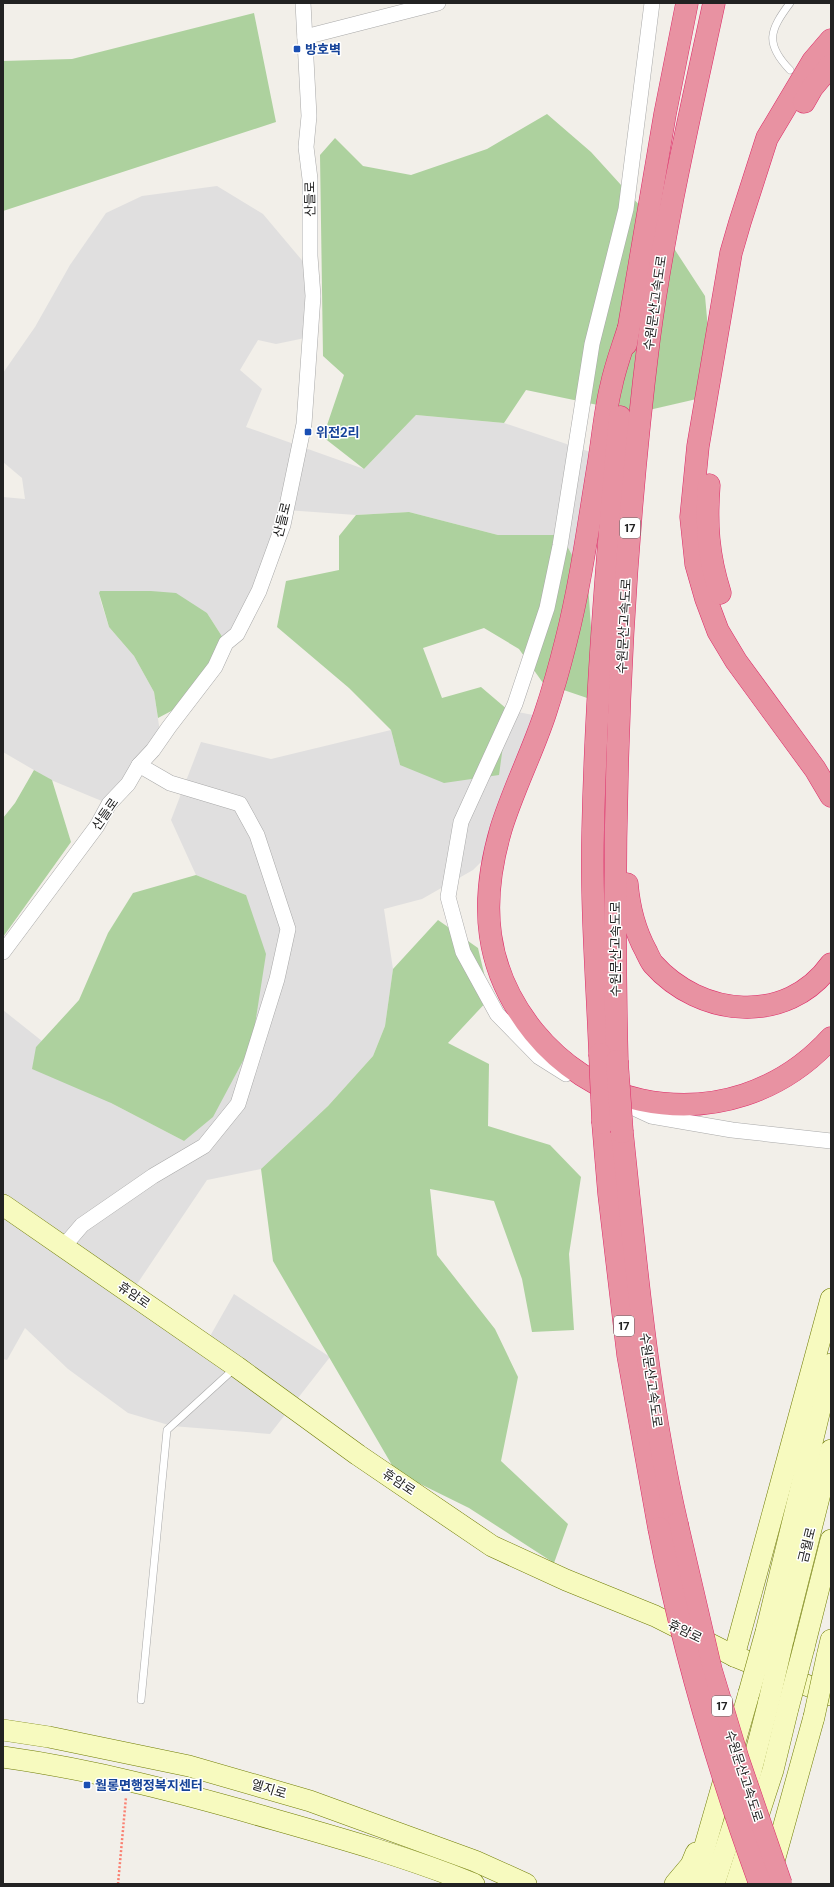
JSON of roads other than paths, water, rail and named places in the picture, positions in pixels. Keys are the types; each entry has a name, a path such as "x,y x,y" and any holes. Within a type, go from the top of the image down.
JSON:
{"highway":[{"name":"수원문산고속도로","path":"687,3 665,114 628,330 612,500 602,646 593,831 596,964 609,1057 613,1127 610,1202 628,1355 668,1526 738,1760 782,1884"},
{"name":"수원문산고속도로","path":"609,1057 614,946 622,659 628,553 649,338 669,216 714,3"},
{"path":"831,40 813,61 767,138 740,222 731,253 698,446 691,517 696,564 706,599 718,631 736,661 816,769 831,796"},
{"path":"831,65 812,88 785,134 768,173 753,219 743,260 718,411 711,462 707,509 708,540 713,572 723,604 735,632 768,683 802,725 831,766"},
{"path":"628,330 610,388 585,549 566,641 545,714 501,828 491,871 488,908 491,941 497,967 505,990 519,1013 557,1057 581,1074 612,1090 637,1099 664,1104 695,1105 728,1101 755,1092 780,1080 805,1063 831,1038"},
{"path":"618,789 629,908 637,935 652,964 677,986 692,996 709,1002 736,1008 757,1008 776,1004 794,996 812,984 831,964"},
{"name":"수원문산고속도로","path":"668,1526 682,1638 721,1773 760,1884"}],"main road":[{"name":"휴암로","path":"3,1205 237,1366 358,1455 492,1546 566,1580 655,1616 734,1656 831,1695"},
{"path":"734,1656 831,1299"},
{"path":"714,1884 751,1771 769,1701 775,1636 831,1364"},
{"name":"금월로","path":"775,1636 831,1450"},
{"name":"금월로","path":"736,1884 773,1770 831,1540"},
{"path":"694,1884 717,1809 749,1693 775,1636"},
{"path":"768,1884 814,1717 829,1649"},
{"name":"엘지로","path":"3,1730 49,1737 197,1768 310,1801 475,1861 526,1884"},
{"path":"3,1757 37,1761 187,1794 331,1836 449,1874 474,1884"},
{"path":"675,1884 690,1865 717,1809"}],"street":[{"name":"산들로","path":"3,952 97,826 109,804 128,784 139,765 153,750 212,672 226,643 237,634 259,591 282,525 304,424 313,296 310,256 310,179 306,147 309,116 303,3"},
{"path":"305,36 438,3"},
{"path":"652,3 626,209 592,344 560,546 547,608 516,704 461,822 448,897 463,952 497,1014 540,1057 572,1078 651,1116 732,1130 831,1141"},
{"path":"64,1246 82,1225 153,1176 204,1146 238,1104 277,979 288,929 258,835 240,804 170,783 139,765"}],"lane":[{"path":"790,3 774,26 772,36 774,50 790,70"},
{"path":"140,1700 167,1430 237,1366"}],"place":[{"name":"방호벽","path":"297,49"},
{"name":"위전2리","path":"308,432"},
{"name":"월롱면행정복지센터","path":"87,1785"}]}
